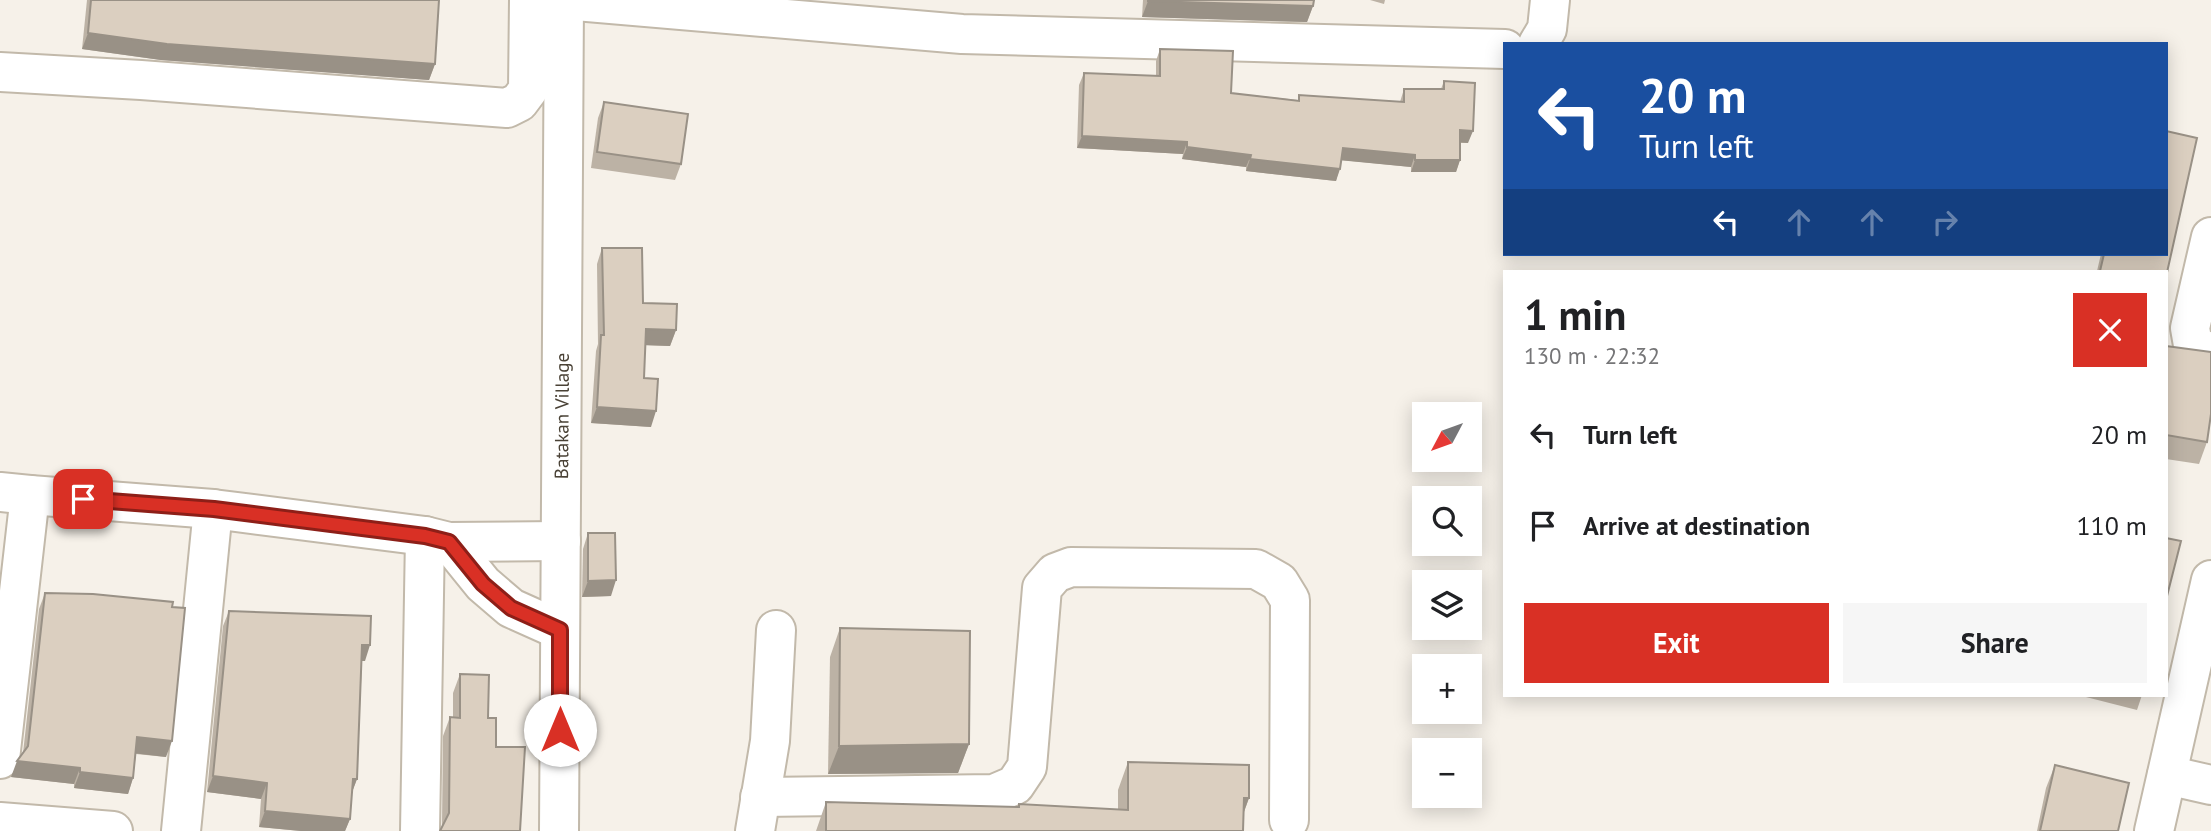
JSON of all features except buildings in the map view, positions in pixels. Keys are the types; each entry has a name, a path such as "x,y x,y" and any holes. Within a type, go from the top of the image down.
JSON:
{"street":[{"path":"0,72 507,108 519,102 528,90 529,0"},
{"path":"564,0 962,34 1503,49"},
{"name":"Batakan Village","path":"559,831 564,0"},
{"path":"1539,42 1547,29 1550,0"},
{"path":"2211,237 2190,328 2193,345 2211,354"},
{"path":"0,759 15,493 214,509 437,539 561,541"},
{"path":"181,831 214,509"},
{"path":"437,539 511,608 560,630"},
{"path":"420,831 437,539"},
{"path":"776,630 770,741 757,814 994,794 1015,785 1027,767 1042,588 1055,573 1071,567 1255,569 1279,582 1290,600 1289,820"},
{"path":"2154,831 2208,605"},
{"path":"2167,775 2211,785"},
{"path":"0,822 113,831"}],"route":[{"path":"83,499 214,509 425,536 449,542 483,584 511,608 560,630 560,730"}]}
